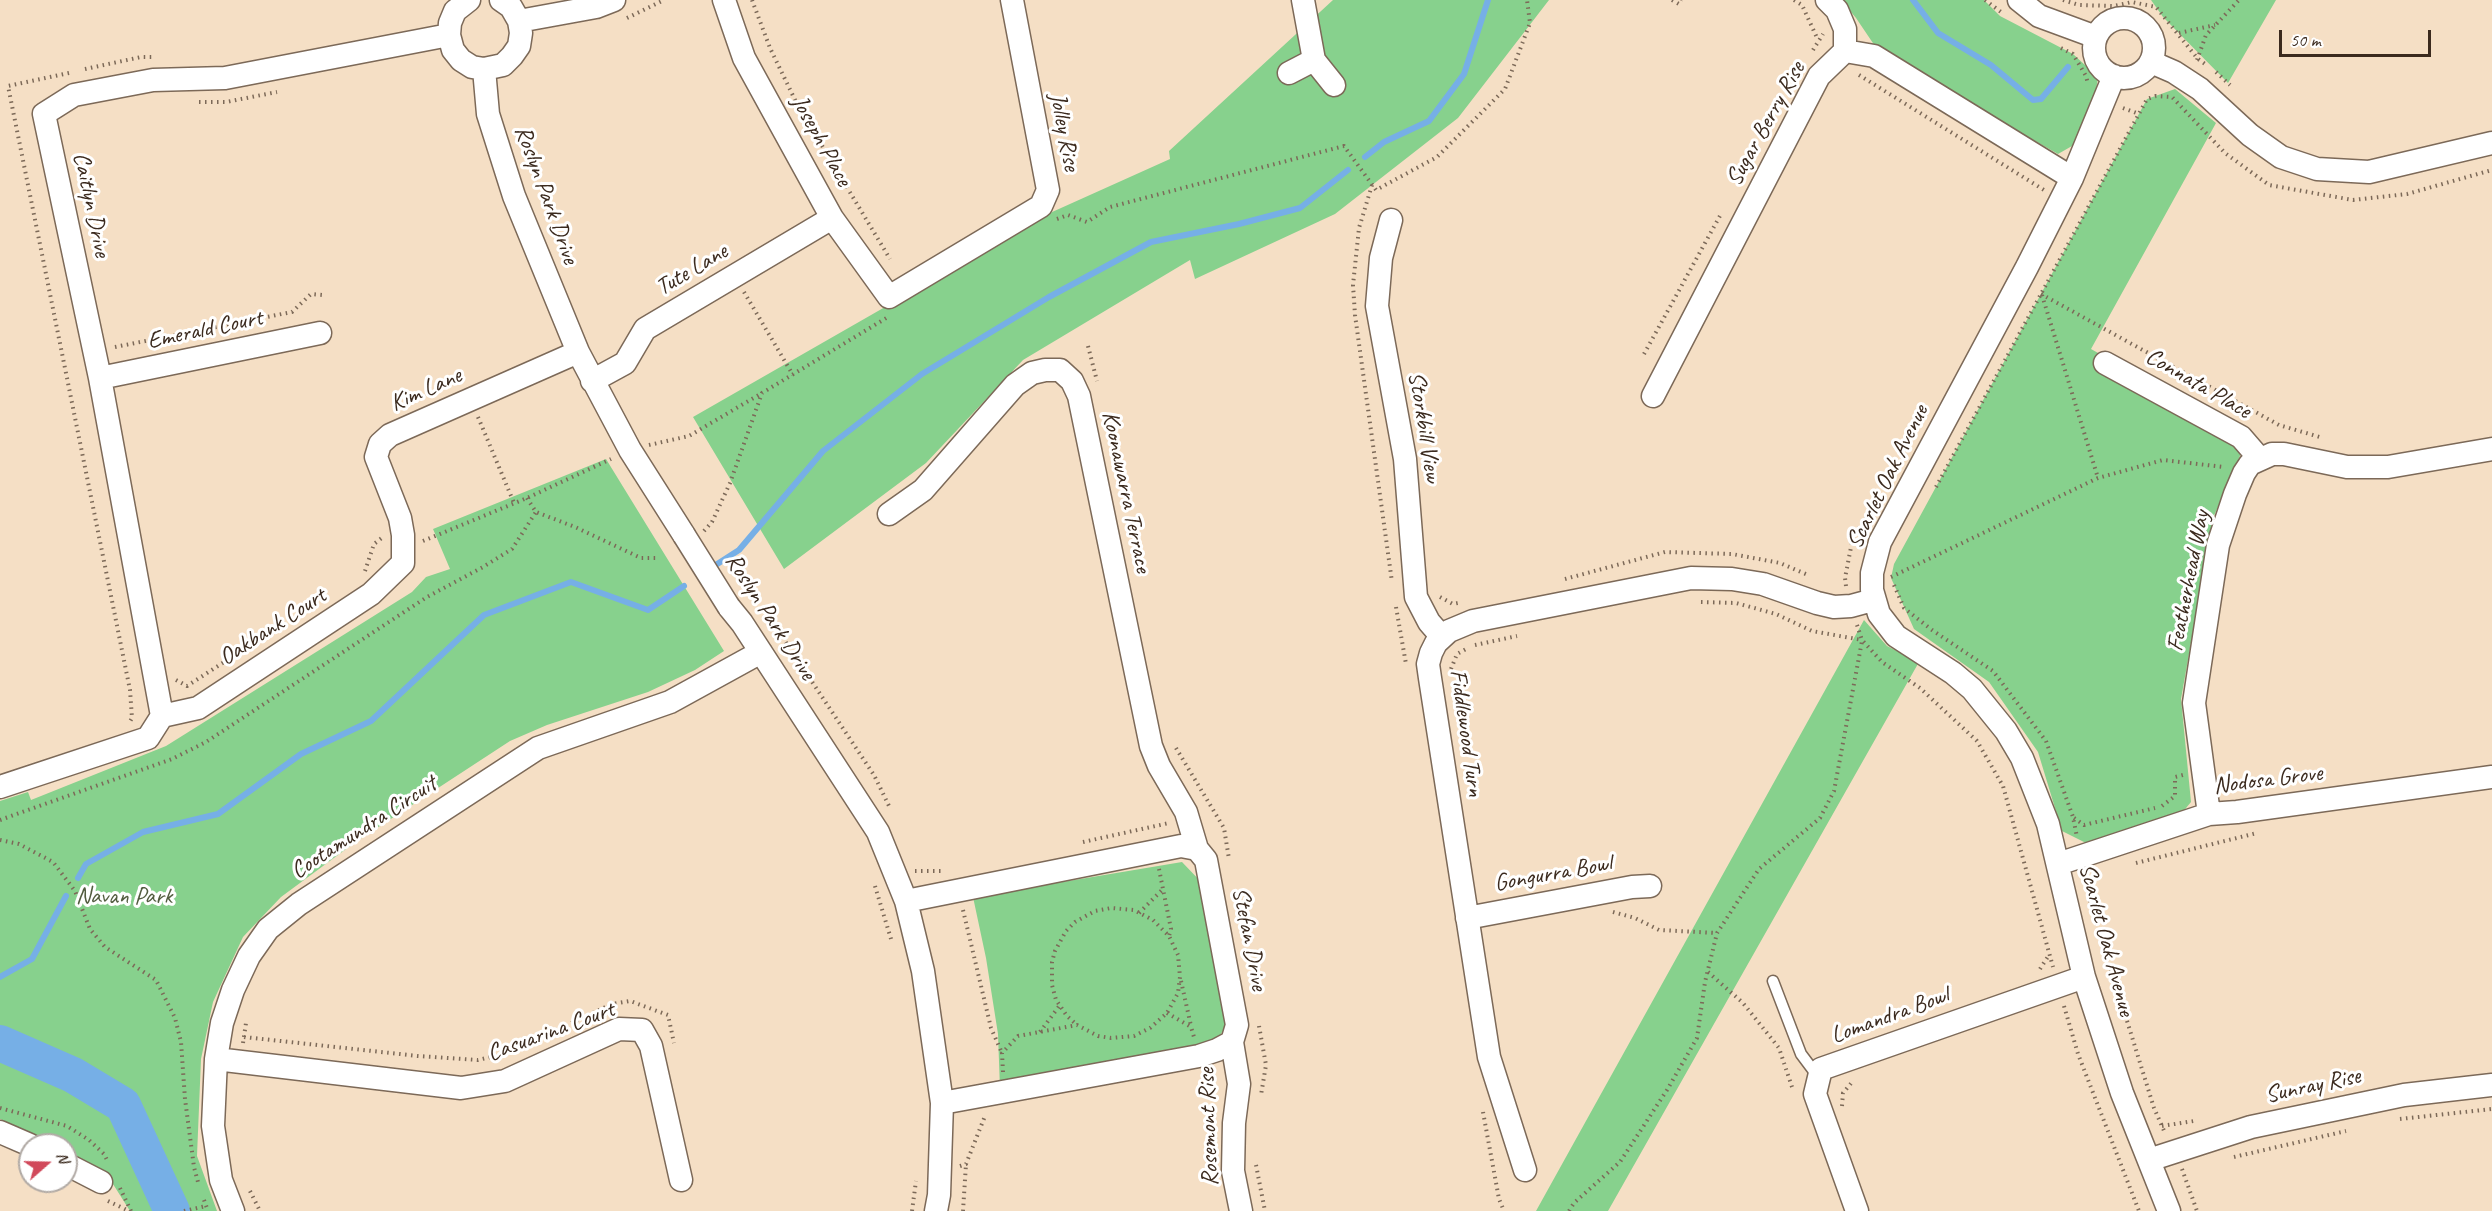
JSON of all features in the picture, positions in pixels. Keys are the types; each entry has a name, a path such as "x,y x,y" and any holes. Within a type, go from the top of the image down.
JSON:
{"street":[{"path":"469,0 455,11 450,22 449,35 453,50 461,60 472,67 484,69 503,65 513,57 519,46 521,33 519,21 511,7 501,0"},
{"path":"519,21 596,7 614,0"},
{"name":"Joseph Place","path":"724,0 744,58 832,218 896,298"},
{"name":"Jolley Rise","path":"896,298 1041,206 1048,190 1012,0"},
{"path":"1304,0 1314,60 1334,85"},
{"path":"1827,0 1837,10 1845,29 1845,51 1874,56 2072,178"},
{"path":"2011,7 2096,37"},
{"path":"2133,19 2143,24 2150,32 2154,52 2151,62 2146,69 2131,78 2114,76 2098,63 2095,54 2096,37 2104,25 2113,20 2133,19"},
{"name":"Caitlyn Drive","path":"162,716 108,377 44,114 74,95 153,80 225,78 449,35"},
{"name":"Sugar Berry Rise","path":"1653,396 1819,76 1845,51"},
{"path":"1289,73 1314,60"},
{"path":"2151,62 2200,88 2250,135 2281,157 2317,169 2369,172 2492,142"},
{"name":"Roslyn Park Drive","path":"484,69 488,114 514,196 578,352 626,452 694,533 736,615 878,832 896,876 906,902 923,971 942,1103 936,1211"},
{"name":"Scarlet Oak Avenue","path":"2114,76 2072,178 1880,542 1872,573 1873,600 1879,614 1896,636 1953,673 1972,689 2006,731 2033,782 2048,824 2084,977 2122,1093 2169,1211"},
{"name":"Tute Lane","path":"592,381 625,363 645,329 832,218"},
{"name":"Storkbill View","path":"1391,220 1381,258 1377,306 1405,459 1416,597 1429,622 1442,637"},
{"name":"Emerald Court","path":"108,377 320,333"},
{"name":"Kim Lane","path":"403,563 403,535 400,518 376,457 380,444 390,435 578,352"},
{"name":"Connata Place","path":"2105,363 2241,437 2260,459"},
{"name":"Koonawarra Terrace","path":"889,514 923,490 1015,386 1032,373 1060,370 1072,381 1079,396 1151,746 1159,766 1188,819 1197,849"},
{"path":"2260,459 2272,454 2296,456 2347,466 2388,467 2492,449"},
{"name":"Featherhead Way","path":"2219,813 2203,769 2194,703 2218,546 2242,477 2250,464 2260,459"},
{"name":"Oakbank Court","path":"162,716 198,708 371,594 403,563"},
{"name":"Fiddlewood Turn","path":"1525,1170 1489,1057 1428,664 1431,653 1442,637 1459,625 1489,617 1691,578 1732,579 1763,584 1834,607 1851,606 1873,600"},
{"name":"Cootamundra Circuit","path":"233,1211 221,1180 213,1126 216,1059 222,1023 249,956 268,929 299,904 538,748 670,702 761,652"},
{"path":"0,788 148,738 162,716"},
{"name":"Nodosa Grove","path":"2058,864 2219,813 2492,777"},
{"path":"906,902 958,881 1155,852 1181,846 1197,849"},
{"name":"Stefan Drive","path":"1197,849 1206,860 1238,1025 1232,1042"},
{"name":"Gongurra Bowl","path":"1467,918 1632,887 1650,886"},
{"name":"Lomandra Bowl","path":"1857,1211 1815,1094 1821,1069 2084,977"},
{"name":"Casuarina Court","path":"216,1059 461,1088 505,1082 619,1029 642,1030 651,1046 681,1180"},
{"path":"942,1103 1199,1056 1232,1042"},
{"name":"Rosemont Rise","path":"1232,1042 1239,1084 1234,1123 1233,1171 1241,1211"},
{"name":"Sunray Rise","path":"2149,1160 2251,1126 2404,1095 2492,1085"},
{"path":"0,1132 18,1140"},
{"path":"78,1170 101,1182"}],"lane":[{"path":"1773,981 1801,1054 1819,1078"}],"path":[{"path":"364,572 374,543 386,535 403,535 416,544 527,498 626,452 689,436 885,320 896,298 797,104 770,48 752,0"},
{"path":"1052,220 1068,215 1087,222 1110,207 1344,146 1376,190 1437,157 1505,88 1530,23 1527,0"},
{"path":"1672,0 1678,4 1681,0"},
{"path":"1985,0 2011,7"},
{"path":"2063,0 2079,5 2114,6 2132,2 2156,7 2198,59 2206,65"},
{"path":"1932,494 2147,99 2156,96 2172,97 2196,65 2206,35 2239,0"},
{"path":"2179,33 2216,25"},
{"path":"2053,44 2073,54 2086,76 2091,96 2139,114"},
{"path":"2215,72 2236,93"},
{"path":"191,102 226,102 283,91"},
{"path":"16,127 130,690 132,718 128,725"},
{"path":"734,276 793,375"},
{"path":"2020,280 2279,425 2332,441"},
{"path":"108,377 110,348 292,312 311,294 322,295"},
{"path":"2042,294 2098,478"},
{"path":"694,533 712,522 730,483 762,393"},
{"path":"471,399 514,503"},
{"path":"2296,456 2303,432"},
{"path":"1892,571 1891,578 2098,478 2163,460 2223,467 2242,477"},
{"path":"527,498 536,512 575,527 641,558 657,558"},
{"path":"0,820 172,759 206,742 427,597 512,549 536,512"},
{"path":"1689,601 1736,603 1776,614 1812,631 1862,640 1882,662 1920,688 1977,741 2003,786 2078,1054 2139,1211"},
{"path":"736,615 762,617 783,638 874,775 894,817"},
{"path":"171,677 187,686 295,616"},
{"path":"1448,674 1457,654 1472,645 1527,633"},
{"path":"1569,1211 1574,1203 1620,1162 1667,1090 1697,1038 1717,933 1759,869 1820,818 1834,791 1862,640"},
{"path":"2073,817 2084,825 2164,805 2175,796 2175,777 2203,769"},
{"path":"1082,842 1215,813"},
{"path":"2219,813 2235,837"},
{"path":"1150,826 1171,928 1169,936"},
{"path":"2134,863 2258,832"},
{"path":"0,840 19,844 53,862 75,891 90,929 105,947 156,980 175,1018 182,1042 185,1099 194,1167 200,1186"},
{"path":"914,860 919,870"},
{"path":"893,945 874,884 919,870 958,881 991,1028 1002,1053 1006,1112 983,1116 966,1164 963,1211"},
{"path":"2086,883 2100,872"},
{"path":"1139,913 1163,889"},
{"path":"1180,977 1178,993 1167,1013 1150,1029 1134,1036 1111,1038 1098,1036 1077,1026 1060,1005 1052,985 1052,962 1066,931 1075,922 1095,911 1111,908 1139,913 1153,920 1169,936 1178,955 1180,977 1191,1027"},
{"path":"1606,910 1635,918 1659,930 1717,933"},
{"path":"1708,972 1743,1003 1779,1048 1797,1101"},
{"path":"244,1037 418,1056 478,1060 508,1053 612,1004 630,1001 668,1015 675,1048"},
{"path":"1039,1032 1060,1005"},
{"path":"241,1062 247,1015"},
{"path":"1002,1053 1018,1036 1077,1026"},
{"path":"1236,1070 1266,1065"},
{"path":"1843,1116 1843,1093 1855,1079"},
{"path":"2398,1119 2492,1109"},
{"path":"2226,1159 2356,1129"},
{"path":"912,1211 916,1177 966,1164"},
{"path":"2182,1169 2193,1167"},
{"path":"245,1182 260,1211"},
{"path":"203,1196 208,1211"},
{"path":"184,1211 206,1206"}],"green space":[{"path":"1333,0 1549,0 1458,118 1335,214 1195,279 1190,260 1023,360 926,463 784,569 693,417 1021,226 1170,159 1169,151"},
{"path":"1841,0 1984,0 2000,16 2073,54 2098,77 2095,98 2079,142 2058,154 1879,52"},
{"path":"2151,0 2276,0 2228,83 2163,17"},
{"path":"2175,89 2216,123 2091,349 2233,429 2243,449 2213,518 2181,699 2191,802 2177,819 2088,844 2062,831 2038,752 1989,682 1914,629 1891,578 1894,564 2147,99"},
{"name":"Navan Park","path":"606,459 724,651 695,670 648,692 547,725 510,741 357,841 281,897 243,937 213,1002 201,1059 197,1156 217,1211 130,1211 106,1173 78,1158 78,1133 29,1133 0,1119 0,801 28,792 31,800 166,746 412,592 426,577 450,569 433,529"},
{"path":"1864,620 1887,646 1919,662 1608,1211 1536,1211"},
{"path":"1182,862 1204,885 1229,1020 1215,1044 1000,1089 998,1034 986,958 973,897"}],"waterway":[{"path":"1365,157 1384,142 1429,121 1464,74 1488,0"},
{"path":"1913,0 1938,33 1991,65 2033,100 2041,99 2068,67"},
{"path":"2105,23 2112,15"},
{"path":"711,568 739,550 823,451 922,374 1049,297 1151,242 1239,224 1300,208 1348,170"},
{"path":"78,878 86,864 143,832 218,814 301,754 371,721 484,615 571,582 648,610 684,586"},
{"path":"0,977 32,959 66,896"},
{"path":"0,1043 73,1075 123,1105 172,1211"}]}
